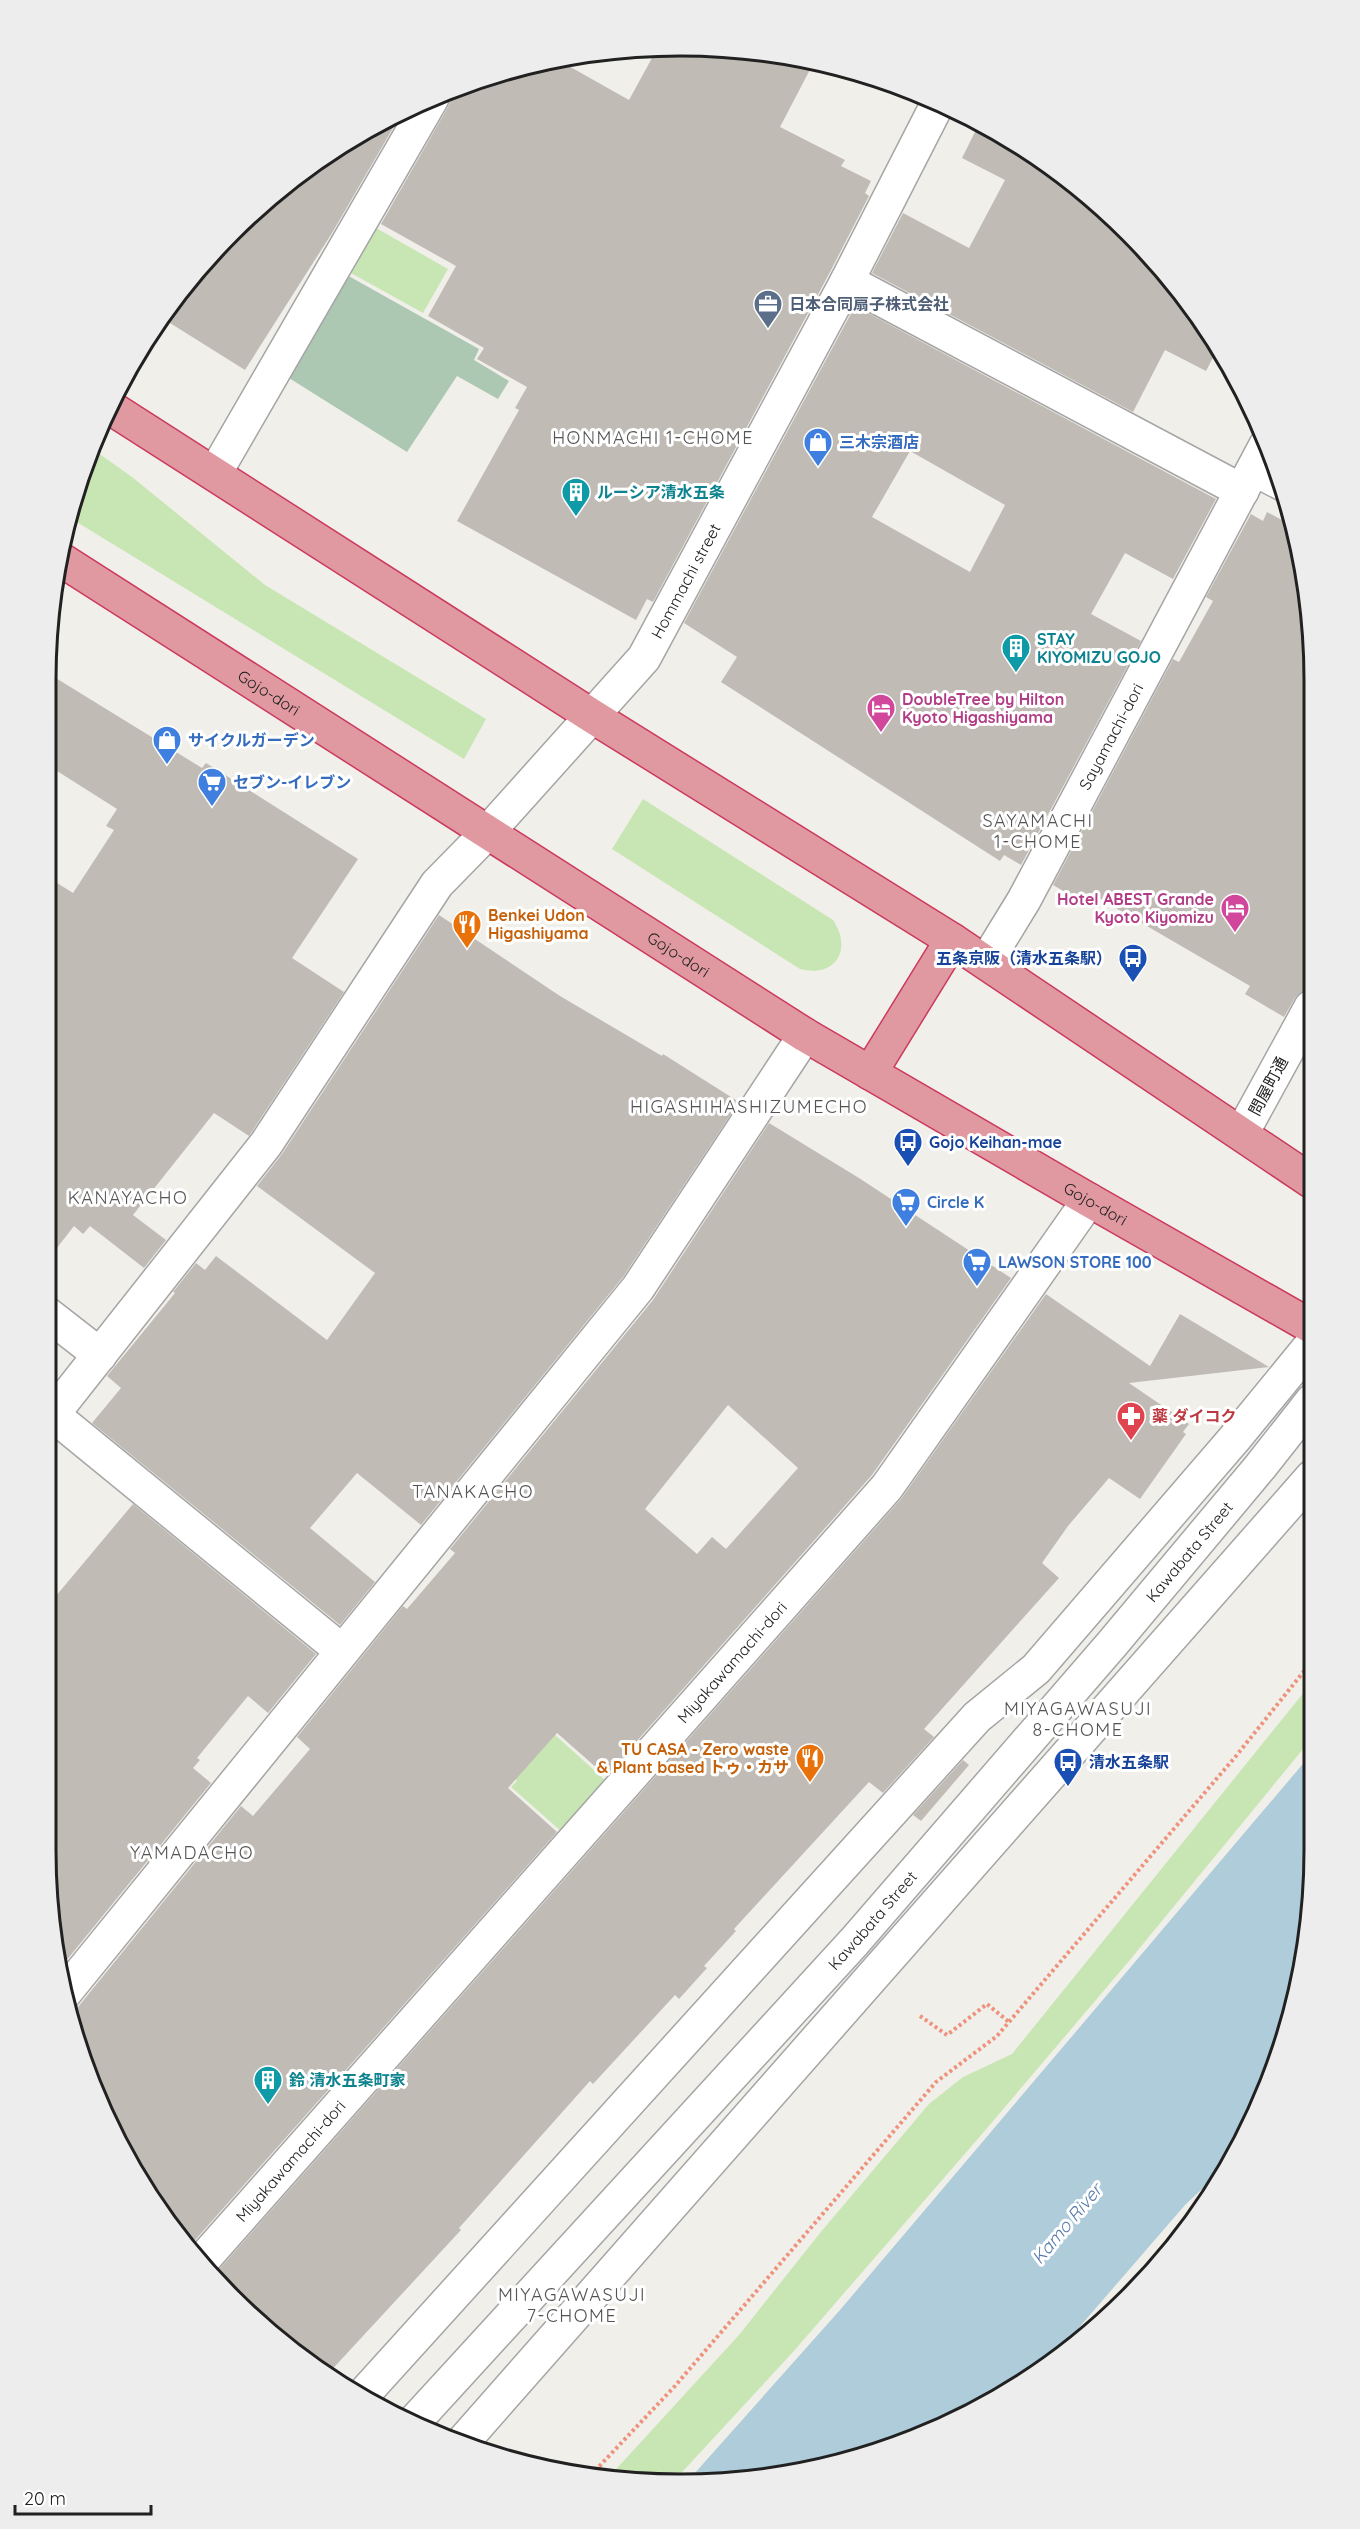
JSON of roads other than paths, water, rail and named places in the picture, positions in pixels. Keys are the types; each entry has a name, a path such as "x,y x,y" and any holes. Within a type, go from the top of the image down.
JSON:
{"highway":[{"path":"117,411 592,716 952,940 1304,1175"},
{"name":"Gojo-dori","path":"66,563 805,1035 1304,1322"},
{"path":"870,1073 952,940"}],"street":[{"path":"215,473 425,110"},
{"name":"Hommachi street","path":"56,1410 266,1144 437,884 487,833 644,658 847,281 934,110"},
{"path":"847,281 1270,477"},
{"name":"Sayamachi-dori","path":"986,962 1024,900 1254,468"},
{"name":"問屋町通","path":"1242,1133 1304,1019"},
{"path":"71,1986 638,1288 805,1035"},
{"name":"Miyakawamachi-dori","path":"206,2256 887,1487 1089,1200"},
{"path":"56,1321 100,1355"},
{"path":"368,2390 977,1717 1036,1669 1235,1438 1304,1354"},
{"name":"Kawabata Street","path":"419,2416 854,1942 1120,1635 1304,1411"},
{"path":"56,1425 342,1651"},
{"path":"468,2436 1304,1486"}],"water":[{"name":"Kamo River","path":"1304,1763 1303,1890 1293,1971 1271,2050 1257,2088 1240,2125 1205,2186 1185,2205 1075,2333 1027,2368 992,2390 919,2426 842,2452 802,2462 762,2468 695,2473 840,2310"}],"place":[{"name":"日本合同扇子株式会社","path":"768,330"},
{"name":"三木宗酒店","path":"818,468"},
{"name":"ルーシア清水五条","path":"576,518"},
{"name":"STAY KIYOMIZU GOJO","path":"1016,674"},
{"name":"DoubleTree by Hilton Kyoto Higashiyama","path":"881,734"},
{"name":"サイクルガーデン","path":"167,766"},
{"name":"セブン-イレブン","path":"212,808"},
{"name":"Hotel ABEST Grande Kyoto Kiyomizu","path":"1235,934"},
{"name":"Benkei Udon Higashiyama","path":"467,950"},
{"name":"五条京阪（清水五条駅）","path":"1133,984"},
{"name":"Gojo Keihan-mae","path":"908,1168"},
{"name":"Circle K","path":"906,1228"},
{"name":"LAWSON STORE 100","path":"977,1288"},
{"name":"薬 ダイコク","path":"1131,1442"},
{"name":"TU CASA - Zero waste & Plant based トゥ・カサ","path":"810,1784"},
{"name":"清水五条駅","path":"1068,1788"},
{"name":"鈴 清水五条町家","path":"268,2106"}],"district":[{"name":"HONMACHI 1-CHOME","path":"653,438"},
{"name":"SAYAMACHI 1-CHOME","path":"1038,831"},
{"name":"HIGASHIHASHIZUMECHO","path":"749,1107"},
{"name":"KANAYACHO","path":"128,1198"},
{"name":"TANAKACHO","path":"473,1492"},
{"name":"MIYAGAWASUJI 8-CHOME","path":"1078,1719"},
{"name":"YAMADACHO","path":"192,1853"},
{"name":"MIYAGAWASUJI 7-CHOME","path":"572,2305"}]}
